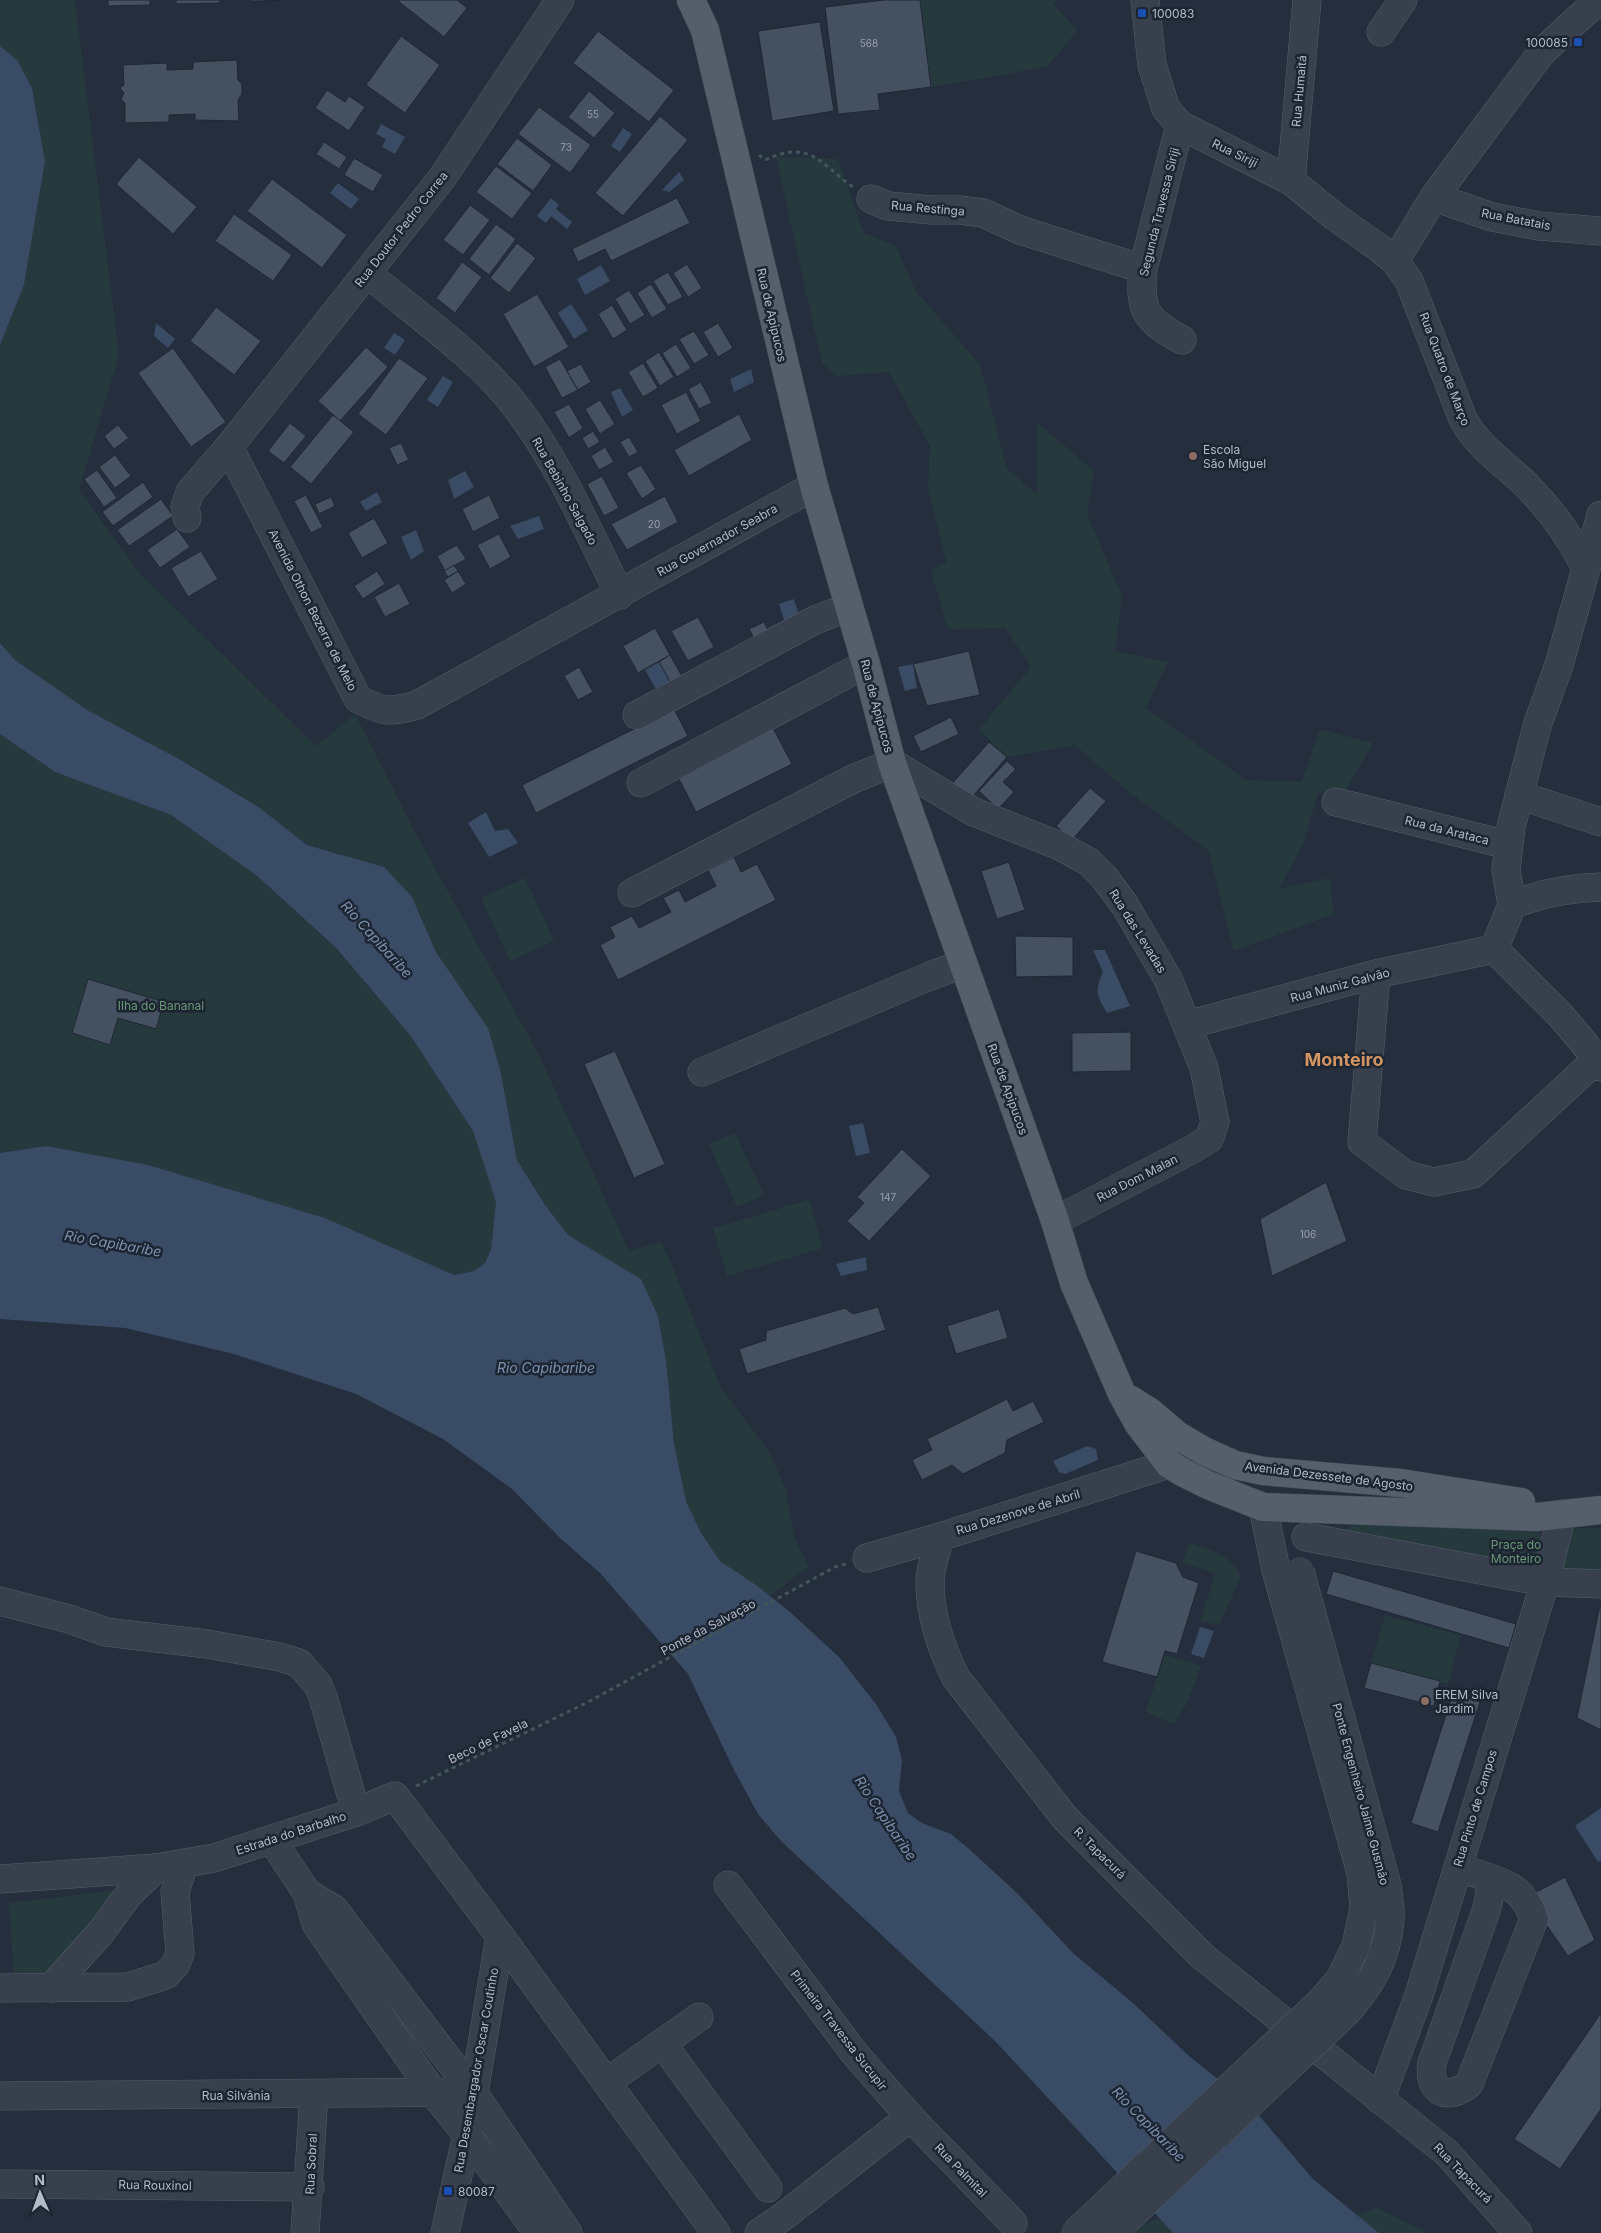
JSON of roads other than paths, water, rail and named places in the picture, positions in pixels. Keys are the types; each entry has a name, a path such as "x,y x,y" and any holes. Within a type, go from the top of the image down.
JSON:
{"main road":[{"name":"Rua de Apipucos","path":"690,0 704,30 814,486 866,664 892,764 1056,1221 1074,1283 1122,1394"},
{"name":"Avenida Dezessete de Agosto","path":"1122,1394 1138,1422 1169,1464 1208,1486 1263,1507 1530,1517 1601,1510"},
{"name":"Avenida Dezessete de Agosto","path":"1122,1394 1150,1412 1178,1435 1204,1451 1235,1465 1263,1471 1401,1484 1527,1502 1562,1514"},
{"path":"1263,1507 1285,1499 1386,1490 1401,1484"}],"street":[{"name":"Rua Doutor Pedro Correa","path":"187,518 185,507 190,492 229,447 442,178 560,0"},
{"name":"Rua Siriji","path":"1145,0 1152,65 1166,109 1180,125 1291,182 1395,261"},
{"name":"Rua Humaitá","path":"1291,182 1307,0"},
{"path":"1381,32 1403,0"},
{"path":"1395,261 1434,197 1541,54 1583,14 1601,0"},
{"name":"Segunda Travessa Siriji","path":"1180,125 1143,268 1142,303 1148,314 1167,332 1182,340"},
{"name":"Rua Batatais","path":"1434,197 1492,217 1539,226 1601,231"},
{"name":"Rua Restinga","path":"871,199 888,206 983,213 1020,230 1143,268"},
{"name":"Rua Quatro de Março","path":"1395,261 1409,280 1463,419 1471,434 1482,447 1529,487 1572,540 1586,566"},
{"name":"Rua Bebinho Salgado","path":"367,273 482,368 517,408 552,462 620,595"},
{"name":"Avenida Othon Bezerra de Melo","path":"229,447 358,699 380,710 400,710 417,706 620,595"},
{"name":"Rua Governador Seabra","path":"620,595 814,486"},
{"path":"1376,974 1362,1142 1406,1175 1434,1182 1473,1174 1598,1063 1561,1016 1494,949 1512,905 1506,870 1508,845 1520,794 1537,726 1559,665 1601,516"},
{"path":"637,715 815,620 849,607"},
{"path":"641,783 866,664"},
{"path":"632,893 853,779 892,764"},
{"name":"Rua das Levadas","path":"892,764 974,812 1060,846 1090,862 1104,877 1148,942 1168,979 1204,1068 1213,1111 1214,1130"},
{"path":"1520,794 1601,822"},
{"name":"Rua da Arataca","path":"1336,802 1508,845"},
{"path":"1512,905 1537,895 1576,888 1601,887"},
{"name":"Rua Muniz Galvão","path":"1188,1025 1376,974 1494,949"},
{"path":"702,1072 930,976 963,964"},
{"name":"Rua Dom Malan","path":"1056,1221 1191,1150 1209,1139 1214,1130"},
{"name":"Rua Dezenove de Abril","path":"867,1558 940,1537 1169,1464"},
{"name":"Ponte Engenheiro Jaime Gusmão","path":"1113,2233 1346,2013 1366,1990 1382,1958 1390,1919 1387,1885 1288,1571 1263,1507"},
{"path":"1346,1510 1323,1520 1310,1530 1306,1537 1545,1582 1601,1584"},
{"name":"Rua Pinto de Campos","path":"1380,2100 1419,1995 1545,1582 1562,1514"},
{"name":"R. Tapacurá","path":"940,1537 930,1581 937,1636 943,1652 956,1678 1058,1810 1201,1955 1380,2100"},
{"name":"Ponte Engenheiro Jaime Gusmão","path":"1075,2233 1320,2002 1340,1979 1356,1946 1364,1908 1361,1873 1288,1571 1300,1553 1306,1537"},
{"path":"0,1601 69,1619 106,1632 207,1644 280,1656 299,1663 318,1685 323,1697 356,1812"},
{"name":"Estrada do Barbalho","path":"0,1879 156,1868 214,1858 356,1812 395,1796 500,1936"},
{"path":"272,1840 306,1893 316,1924 432,2091 467,2135 538,2233"},
{"path":"0,1988 128,1987 166,1975 176,1964 180,1953 175,1892 184,1864"},
{"path":"1458,1867 1487,1878 1518,1890 1529,1904 1534,1919 1469,2084 1460,2092 1451,2094 1442,2092 1433,2084 1430,2074 1486,1911 1490,1897 1490,1885 1487,1878"},
{"path":"51,1988 102,1931 129,1894 156,1868"},
{"name":"Primeira Travessa Sucupir","path":"728,1885 855,2054 910,2116"},
{"path":"306,1893 334,1909 473,2092 568,2233"},
{"path":"500,1936 716,2233"},
{"name":"Rua Desembargador Oscar Coutinho","path":"445,2233 467,2135 500,1936"},
{"path":"607,2082 699,2017"},
{"path":"662,2043 768,2188"},
{"name":"Rua Silvânia","path":"0,2096 473,2092"},
{"name":"Rua Sobral","path":"305,2233 310,2187 314,2094"},
{"name":"Rua Tapacurá","path":"1380,2100 1447,2153 1518,2233"},
{"path":"758,2233 790,2225 910,2116"},
{"name":"Rua Palmital","path":"910,2116 1013,2223"},
{"name":"Rua Rouxinol","path":"0,2184 310,2187"}],"water":[{"path":"0,46 17,60 32,88 45,161 24,285 0,345"},
{"path":"381,124 405,137 395,154 382,147 386,139 376,134"},
{"path":"623,128 632,134 620,152 611,146"},
{"path":"679,172 684,180 669,192 662,190"},
{"path":"338,183 359,199 351,209 330,193"},
{"path":"551,198 559,205 556,209 572,222 567,229 551,216 546,223 537,216"},
{"path":"601,265 610,281 585,295 577,279"},
{"path":"571,304 588,330 574,339 558,313"},
{"path":"156,323 175,339 168,348 154,336"},
{"path":"394,333 405,340 395,355 384,348"},
{"path":"751,369 754,382 734,392 730,379"},
{"path":"443,376 453,382 438,407 427,400"},
{"path":"620,388 633,410 622,417 611,392"},
{"path":"465,471 474,487 454,499 448,480"},
{"path":"377,492 382,502 366,511 360,502"},
{"path":"539,516 544,529 518,539 510,526"},
{"path":"416,530 424,551 411,560 401,537"},
{"path":"794,599 800,618 785,623 779,604"},
{"name":"Rio Capibaribe","path":"0,643 15,660 89,711 179,759 260,808 307,845 384,867 412,897 436,952 488,1028 500,1069 517,1160 545,1205 568,1235 641,1279 658,1316 666,1360 674,1443 686,1501 701,1533 720,1561 756,1585 789,1611 839,1657 876,1704 896,1737 902,1760 899,1791 908,1813 922,1823 951,1834 968,1848 1018,1894 1073,1953 1133,2003 1189,2056 1250,2105 1313,2179 1379,2233 1173,2233 996,2042 781,1841 758,1814 733,1768 688,1674 600,1573 560,1538 512,1489 443,1439 356,1394 234,1354 125,1328 0,1319 0,1153 46,1146 148,1165 325,1218 454,1275 474,1271 485,1263 491,1249 496,1202 473,1131 410,1035 336,948 256,875 171,815 55,772 0,734"},
{"path":"659,662 673,687 659,694 645,670"},
{"path":"913,664 917,688 905,691 898,667"},
{"path":"486,812 495,831 508,829 518,843 489,857 468,823"},
{"path":"1093,950 1105,950 1130,1006 1107,1013 1098,993 1098,984 1103,972"},
{"path":"863,1123 870,1153 856,1156 849,1126"},
{"path":"866,1257 867,1270 841,1276 836,1264"},
{"path":"1087,1446 1096,1449 1098,1460 1065,1474 1059,1472 1053,1461"},
{"path":"1200,1627 1214,1631 1204,1658 1191,1654"},
{"path":"1601,1808 1601,1861 1598,1862 1575,1826"}],"place":[{"name":"100083","path":"1142,13"},
{"name":"100085","path":"1578,42"},
{"name":"Escola São Miguel","path":"1193,456"},
{"name":"EREM Silva Jardim","path":"1425,1701"},
{"name":"80087","path":"448,2191"}],"district":[{"name":"Monteiro","path":"1344,1059"}],"park label":[{"name":"Ilha do Bananal","path":"161,1005"},
{"name":"Praça do Monteiro","path":"1516,1551"}]}
